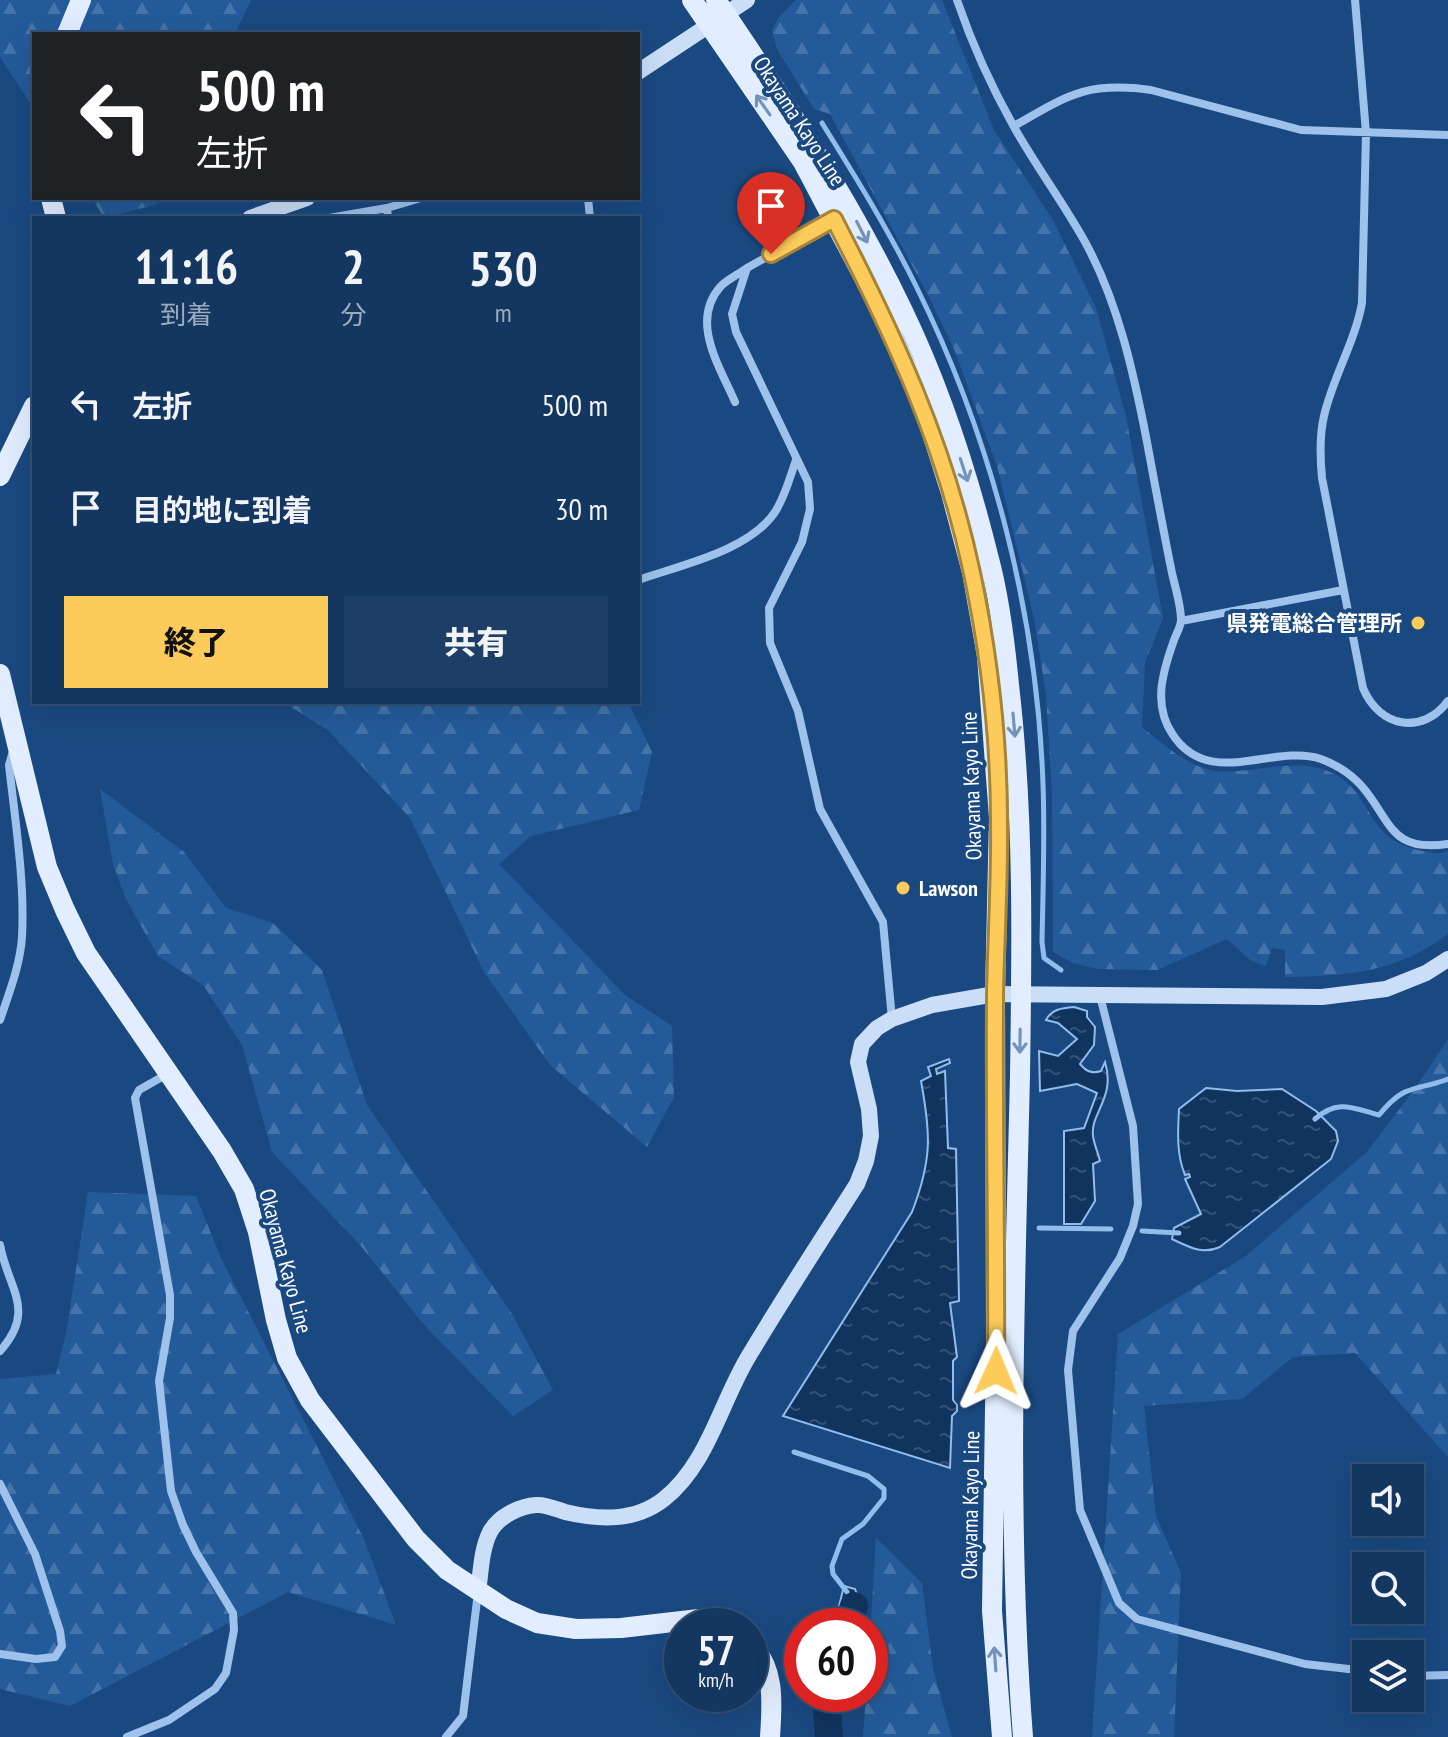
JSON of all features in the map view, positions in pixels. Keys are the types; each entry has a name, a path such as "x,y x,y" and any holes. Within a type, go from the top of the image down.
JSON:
{"main road":[{"path":"68,32 81,0"},
{"name":"Okayama Kayo Line","path":"692,0 717,13 851,210 904,312 945,409 991,564 1005,648 1020,810 1021,994 1014,1326 1013,1596 1023,1737"},
{"name":"Okayama Kayo Line","path":"717,13 834,219 882,312 924,408 972,572 987,656 996,741 999,818 995,994 996,1341 992,1611 1002,1737"},
{"path":"0,476 32,410"},
{"name":"Okayama Kayo Line","path":"0,674 47,867 65,910 86,953 222,1151 244,1189 258,1232 287,1358 310,1400 416,1539 447,1570 478,1592 537,1623 576,1629 664,1623"},
{"path":"768,1674 773,1698 770,1737"}],"street":[{"path":"640,71 717,13 747,0"},
{"path":"957,0 973,46 1014,126 1085,242 1106,289 1140,409 1181,621 1164,669 1160,697 1173,735 1182,746 1211,762 1227,764 1301,755 1319,759 1352,776 1365,790 1386,824 1397,834 1424,846 1448,844"},
{"path":"1355,0 1366,133 1362,303 1358,325 1326,408 1319,453 1363,688 1374,708 1393,720 1417,722 1436,714 1448,701"},
{"path":"1014,126 1070,95 1104,87 1128,87 1151,90 1301,130 1448,135"},
{"path":"256,216 301,200"},
{"path":"353,216 388,213 417,200"},
{"path":"735,402 705,330 711,303 721,286 747,268 834,219"},
{"path":"747,268 732,314 736,332 808,482 810,509 802,542 769,608 770,643 798,711 820,809 883,922 892,1019"},
{"path":"640,579 737,544 760,530 775,511 796,460"},
{"path":"1181,621 1343,590"},
{"path":"0,1020 17,968 22,937 9,765 17,739"},
{"path":"446,1737 463,1716 478,1592 491,1530 505,1516 537,1505 582,1516 626,1517 654,1506 678,1488 694,1465 745,1362 857,1184 871,1136 869,1109 858,1062 862,1044 877,1028 892,1019 932,1005 995,994 1322,997 1386,989 1426,973 1448,959"},
{"path":"1100,996 1133,1126 1138,1204 1120,1258 1073,1331 1068,1370 1080,1510 1119,1603 1137,1619 1305,1664 1352,1669"},
{"path":"127,1737 169,1720 215,1689 226,1673 234,1630 233,1613 196,1552 171,1491 159,1381 170,1318 170,1295 135,1098 139,1090 169,1073"},
{"path":"0,1245 20,1304 16,1330 0,1351"},
{"path":"0,1484 35,1554 62,1646 55,1657 36,1659 0,1654"},
{"path":"1424,1676 1448,1675"}],"green space":[{"path":"0,0 251,0 236,32 32,32 32,106 0,57"},
{"path":"796,0 942,0 994,130 1053,220 1096,308 1126,416 1163,618 1145,662 1142,727 1176,754 1205,769 1229,772 1301,766 1330,772 1355,791 1389,837 1404,846 1424,851 1448,851 1448,934 1429,947 1370,970 1285,977 1285,950 1272,948 1266,966 1250,960 1227,939 1157,970 1098,969 1073,963 1053,952 1052,794 1046,695 1034,618 997,466 954,349 926,291 830,114 814,109 777,49 772,30 778,18"},
{"path":"93,200 159,200 158,204 103,216"},
{"path":"286,704 629,704 652,752 639,810 531,836 499,864 625,995 672,1026 674,1097 647,1147 550,1065 484,972 410,818 328,730"},
{"path":"100,789 184,852 226,908 273,923 322,970 367,1105 512,1314 553,1390 513,1416 427,1328 360,1245 272,1152 242,1045 204,986 158,956 126,899 113,864"},
{"path":"1448,1039 1448,1457 1355,1353 1293,1357 1242,1399 1144,1406 1156,1516 1181,1573 1174,1737 1092,1737 1118,1334 1246,1256 1367,1152"},
{"path":"88,1192 196,1196 221,1258 364,1539 396,1625 288,1592 70,1706 0,1689 0,1379 56,1374 66,1334"},
{"path":"876,1538 922,1583 933,1669 952,1737 863,1737 865,1712 888,1712 888,1608 872,1608"}],"water":[{"path":"1074,1007 1087,1011 1087,1017 1095,1027 1094,1045 1080,1064 1094,1072 1101,1071 1105,1062 1108,1075 1105,1095 1093,1128 1100,1161 1093,1164 1095,1201 1081,1224 1064,1224 1064,1131 1084,1128 1097,1093 1077,1084 1040,1091 1039,1051 1058,1056 1077,1039 1058,1023 1046,1020 1054,1011"},
{"path":"949,1059 950,1063 936,1069 937,1074 945,1071 948,1148 956,1149 959,1301 950,1303 957,1357 953,1361 953,1400 957,1411 952,1416 950,1468 783,1416 912,1212 928,1147 921,1081 931,1076 928,1067"},
{"path":"1206,1088 1237,1091 1282,1089 1316,1111 1336,1131 1338,1141 1331,1159 1220,1247 1207,1250 1172,1239 1174,1228 1201,1214 1185,1179 1190,1177 1189,1174 1185,1175 1180,1158 1178,1126 1179,1109"},
{"path":"844,1586 855,1589 862,1608 839,1606"}],"waterway":[{"path":"822,123 894,244 943,344 967,404 1006,528 1020,592 1039,720 1044,804 1042,942 1044,958 1061,970"},
{"path":"1315,1119 1338,1107 1379,1115 1403,1093 1448,1079"},
{"path":"1039,1228 1111,1229"},
{"path":"1142,1231 1179,1233"},
{"path":"794,1452 868,1476 884,1489 884,1498 863,1524 842,1539 832,1566 833,1574 847,1592"},
{"path":"827,1712 829,1737"}],"place":[{"name":"県発電総合管理所","path":"1418,623"},
{"name":"Lawson","path":"903,888"}],"route":[{"path":"771,254 834,219 882,312 924,408 972,572 987,656 996,741 999,818 995,994 996,1371"}]}
